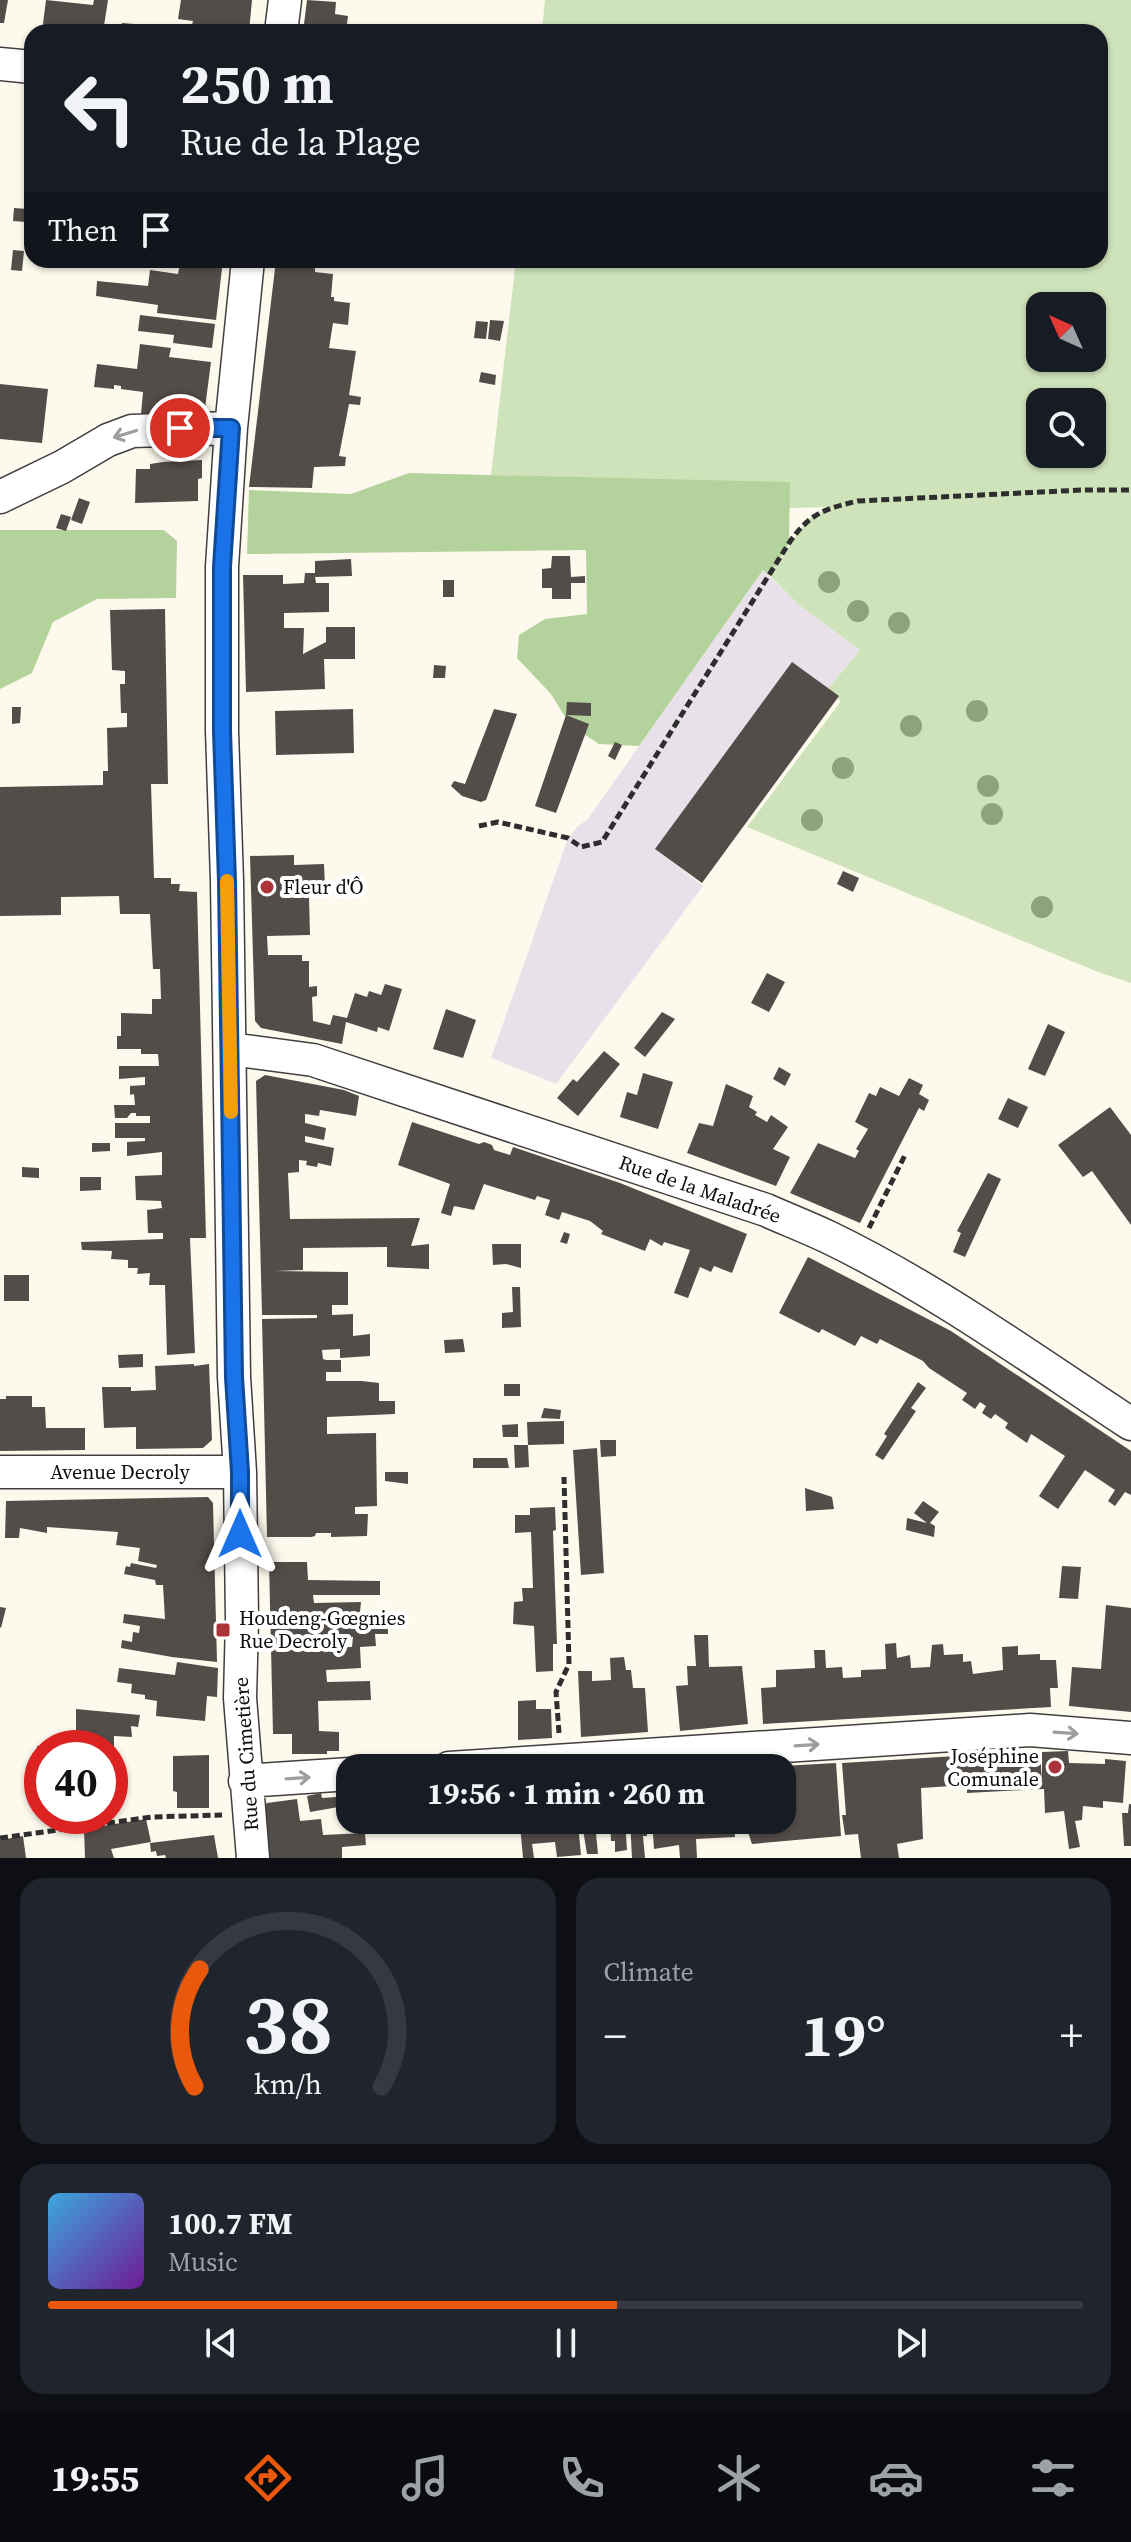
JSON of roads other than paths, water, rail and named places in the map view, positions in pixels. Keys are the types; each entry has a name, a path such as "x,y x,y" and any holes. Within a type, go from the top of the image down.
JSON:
{"street":[{"path":"282,24 285,0"},
{"path":"0,64 24,66"},
{"name":"Rue du Cimetière","path":"247,268 231,428 222,567 222,731 234,1377 240,1472 240,1698 253,1858"},
{"path":"0,497 62,467 108,440 132,431 231,428"},
{"name":"Rue de la Maladrée","path":"230,1049 313,1060 766,1210 857,1252 958,1310 1131,1424"},
{"name":"Avenue Decroly","path":"0,1472 240,1472"},
{"path":"667,1754 1030,1730 1131,1738"},
{"path":"245,1781 336,1775"}],"place":[{"name":"Fleur d'Ô","path":"267,887"},
{"name":"Houdeng-Gœgnies Rue Decroly","path":"223,1630"},
{"name":"Joséphine Comunale","path":"1055,1767"}]}
